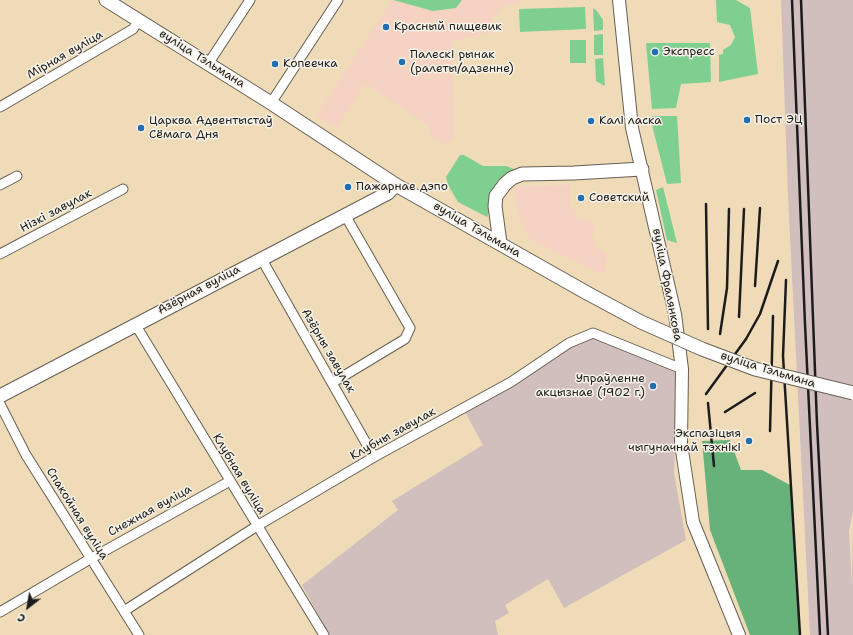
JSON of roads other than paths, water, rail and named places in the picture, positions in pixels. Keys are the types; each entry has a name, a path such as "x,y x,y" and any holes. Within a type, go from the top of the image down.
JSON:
{"main road":[{"name":"вуліца Тэльмана","path":"106,0 271,103 396,185 641,322 702,349 755,368 853,393"},
{"path":"502,244 495,206 496,196 505,184 512,178 522,174 642,169"},
{"name":"Азёрная вуліца","path":"0,396 260,258 388,193 396,185"}],"street":[{"path":"208,64 250,0"},
{"path":"271,103 338,0"},
{"name":"вуліца Фралянкова","path":"619,0 632,128 676,314 682,369 681,444 693,522 738,635"},
{"name":"Мірная вуліца","path":"0,107 133,29 139,20"},
{"path":"0,185 17,176"},
{"name":"Нізкі завулак","path":"0,254 123,189"},
{"path":"332,383 405,339 410,328 345,215"},
{"name":"Азёрны завулак","path":"260,258 374,457"},
{"name":"Клубная вуліца","path":"135,324 256,526 324,635"},
{"name":"Клубны завулак","path":"124,611 256,526 374,457 511,382 569,343 593,333 682,369"},
{"name":"Спакойная вуліца","path":"0,404 26,455 139,635"},
{"name":"Снежная вуліца","path":"0,612 90,558 230,481"}],"railway":[{"path":"792,0 805,324 820,635"},
{"path":"801,0 817,424 828,635"},
{"path":"706,204 708,329"},
{"path":"755,286 760,208"},
{"path":"720,334 727,288 729,209"},
{"path":"739,317 744,209"},
{"path":"706,394 746,339 760,314 778,261"},
{"path":"786,280 783,356 800,635"},
{"path":"770,431 773,316"},
{"path":"725,412 755,393"},
{"path":"708,403 714,466"}],"place":[{"name":"Красный пищевик","path":"386,27"},
{"name":"Экспресс","path":"655,52"},
{"name":"Палескі рынак (ралеты/адзенне)","path":"402,62"},
{"name":"Копеечка","path":"275,64"},
{"name":"Пост ЭЦ","path":"747,120"},
{"name":"Калі ласка","path":"591,121"},
{"name":"Царква Адвентыстаў Сёмага Дня","path":"141,128"},
{"name":"Пажарнае дэпо","path":"348,187"},
{"name":"Советский","path":"581,198"},
{"name":"Упраўленне акцызнае (1902 г.)","path":"653,386"},
{"name":"Экспазіцыя чыгуначнай тэхнікі","path":"749,441"}]}
